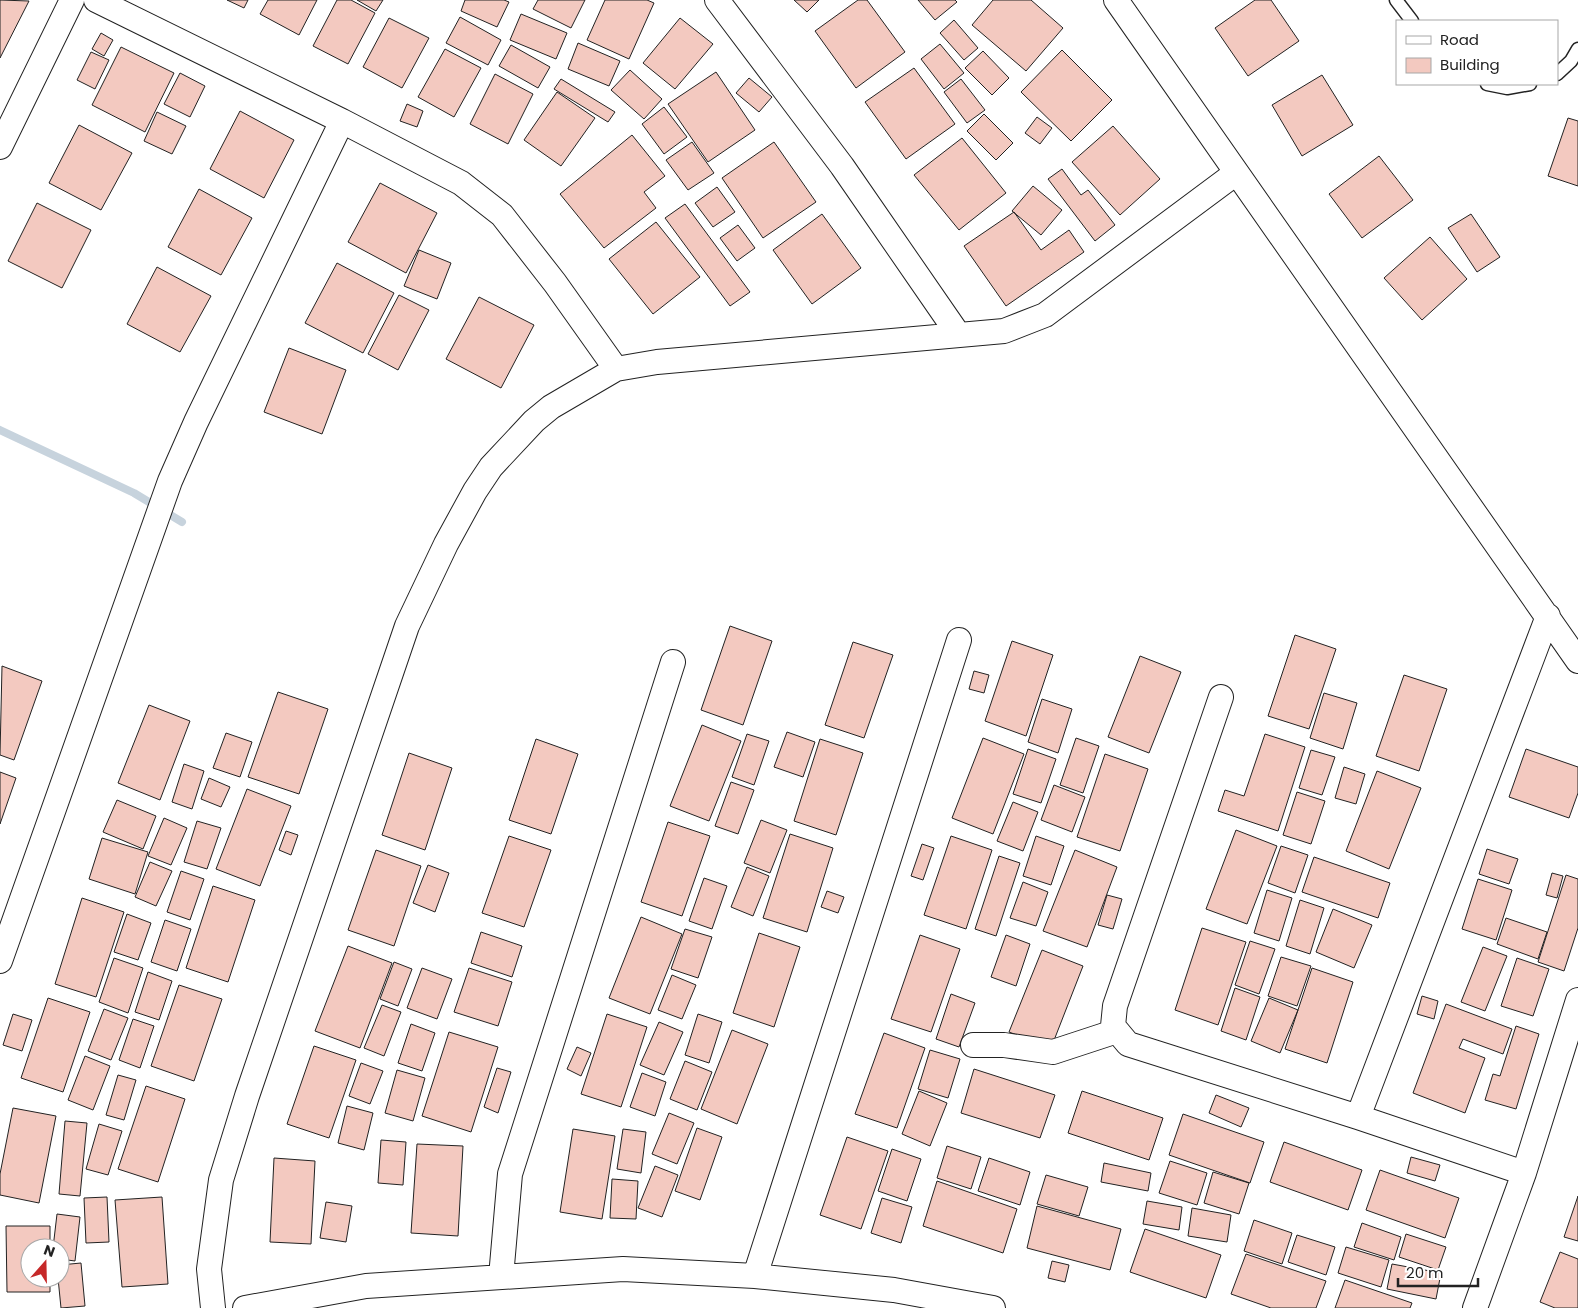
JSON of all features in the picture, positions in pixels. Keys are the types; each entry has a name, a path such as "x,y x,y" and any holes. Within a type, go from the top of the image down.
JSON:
{"street":[{"path":"0,147 72,0"},
{"path":"96,0 342,121 461,183 502,215 555,283 616,369"},
{"path":"717,0 842,166 958,334"},
{"path":"1116,0 1578,661"},
{"path":"0,961 170,481 342,121"},
{"path":"213,1308 209,1269 221,1180 247,1096 407,626 446,544 475,490 491,467 534,421 551,407 616,369 657,362 1004,331 1045,315 1236,173"},
{"path":"1358,1117 1548,616"},
{"path":"755,1276 959,640"},
{"path":"501,1277 510,1174 673,662"},
{"path":"1221,697 1115,1006 1112,1026 1128,1044 1358,1117 1524,1173"},
{"path":"1475,1308 1524,1173 1578,1000"},
{"path":"973,1045 1004,1045 1053,1052 1117,1031"},
{"path":"245,1308 366,1286 623,1269 755,1276 893,1299 993,1308"}],"lane":[{"path":"1396,0 1411,20"},
{"path":"1558,73 1571,61 1578,49"},
{"path":"1492,85 1507,88 1524,85"}],"building":[{"path":"0,0 29,1 0,58"},
{"path":"227,0 248,0 244,8"},
{"path":"268,0 317,0 299,35 260,14"},
{"path":"337,0 351,0 375,13 348,64 313,46"},
{"path":"357,0 383,0 376,11"},
{"path":"465,0 504,0 509,2 497,27 461,11"},
{"path":"538,0 585,0 571,28 533,9"},
{"path":"605,0 647,0 654,3 629,59 587,40"},
{"path":"794,0 819,0 807,12"},
{"path":"858,0 867,0 905,52 856,88 815,31"},
{"path":"918,0 955,0 957,2 935,20"},
{"path":"993,0 1031,0 1063,28 1026,71 972,25"},
{"path":"1255,0 1271,0 1299,41 1248,76 1215,28"},
{"path":"521,14 567,33 556,59 510,40"},
{"path":"460,17 501,40 488,65 446,43"},
{"path":"389,18 429,38 402,88 363,67"},
{"path":"680,18 713,44 675,89 643,63"},
{"path":"954,20 978,48 964,60 940,33"},
{"path":"101,33 113,40 104,56 92,49"},
{"path":"578,43 620,61 609,86 568,69"},
{"path":"940,44 964,73 944,89 921,59"},
{"path":"511,45 550,67 538,88 499,66"},
{"path":"121,47 174,73 145,132 92,105"},
{"path":"445,49 481,68 454,117 418,97"},
{"path":"1062,50 1112,100 1071,141 1021,92"},
{"path":"983,51 1009,78 992,95 965,68"},
{"path":"91,52 109,60 95,89 77,80"},
{"path":"914,68 955,124 906,159 865,102"},
{"path":"630,70 662,99 644,119 611,90"},
{"path":"716,72 755,130 708,162 668,104"},
{"path":"180,73 205,86 190,117 164,104"},
{"path":"495,74 533,94 508,144 470,124"},
{"path":"1322,75 1353,125 1302,156 1272,105"},
{"path":"749,78 772,97 759,112 736,93"},
{"path":"561,79 615,112 608,122 554,89"},
{"path":"961,79 985,110 967,123 944,92"},
{"path":"557,92 595,118 561,166 524,140"},
{"path":"407,104 423,111 417,127 400,121"},
{"path":"664,107 687,137 664,154 642,124"},
{"path":"240,111 294,140 264,198 210,169"},
{"path":"157,112 186,126 172,154 144,141"},
{"path":"984,114 1013,143 996,160 967,131"},
{"path":"1037,117 1052,128 1040,144 1025,133"},
{"path":"1568,118 1578,121 1578,186 1548,176"},
{"path":"79,125 132,153 101,210 49,183"},
{"path":"1113,126 1160,179 1120,215 1072,162"},
{"path":"632,135 665,176 644,192 656,208 604,248 560,194"},
{"path":"962,138 1006,193 959,230 914,175"},
{"path":"692,142 714,173 688,190 666,160"},
{"path":"774,142 816,202 763,238 722,178"},
{"path":"1379,156 1413,200 1362,238 1329,194"},
{"path":"1062,169 1081,195 1088,190 1115,225 1095,241 1048,179"},
{"path":"380,183 437,213 406,273 348,242"},
{"path":"1033,186 1062,210 1041,235 1012,211"},
{"path":"717,187 735,212 713,227 695,203"},
{"path":"199,189 252,218 221,275 168,247"},
{"path":"37,203 91,230 62,288 8,261"},
{"path":"685,204 750,292 730,306 665,218"},
{"path":"1014,212 1041,250 1069,230 1084,252 1006,306 964,246"},
{"path":"822,214 861,268 812,304 773,250"},
{"path":"1471,214 1500,257 1477,272 1448,228"},
{"path":"656,222 700,277 653,314 609,259"},
{"path":"738,225 755,248 737,261 720,238"},
{"path":"1430,237 1467,279 1422,320 1384,278"},
{"path":"419,250 451,263 437,299 404,286"},
{"path":"337,263 394,293 363,353 305,323"},
{"path":"157,267 211,296 180,352 127,324"},
{"path":"399,295 429,310 398,370 368,354"},
{"path":"479,297 534,325 501,388 446,359"},
{"path":"289,348 346,370 322,434 264,412"},
{"path":"730,626 772,641 743,725 701,710"},
{"path":"1295,635 1336,649 1309,729 1268,716"},
{"path":"1012,641 1053,655 1026,736 985,721"},
{"path":"853,642 893,655 864,738 825,725"},
{"path":"1140,656 1181,672 1149,753 1108,737"},
{"path":"2,666 42,681 14,760 0,755"},
{"path":"974,671 989,675 984,693 969,689"},
{"path":"1404,675 1447,689 1419,771 1376,756"},
{"path":"278,692 328,709 299,794 248,777"},
{"path":"1324,693 1357,703 1343,749 1310,738"},
{"path":"1042,699 1072,709 1058,753 1028,742"},
{"path":"149,705 190,721 160,800 118,783"},
{"path":"702,725 741,741 709,821 670,806"},
{"path":"787,732 815,742 803,777 774,767"},
{"path":"226,733 252,742 240,777 213,768"},
{"path":"747,734 769,741 754,785 732,777"},
{"path":"1265,734 1305,747 1278,831 1218,811 1225,790 1244,796"},
{"path":"983,738 1024,754 993,834 952,818"},
{"path":"1076,738 1099,746 1083,793 1060,785"},
{"path":"536,739 578,754 551,834 509,820"},
{"path":"820,739 863,753 836,835 794,821"},
{"path":"1028,749 1056,759 1041,803 1013,794"},
{"path":"1526,749 1578,767 1578,793 1569,818 1509,797"},
{"path":"1311,750 1335,757 1322,795 1299,788"},
{"path":"409,753 452,768 425,850 382,835"},
{"path":"1105,754 1148,769 1120,851 1077,837"},
{"path":"184,764 204,771 192,809 172,802"},
{"path":"1344,767 1365,774 1356,804 1335,798"},
{"path":"1377,771 1421,788 1389,869 1346,851"},
{"path":"0,772 16,778 0,824"},
{"path":"209,778 230,787 221,807 201,799"},
{"path":"731,782 754,790 738,834 715,826"},
{"path":"1054,785 1085,797 1072,832 1041,820"},
{"path":"247,789 291,806 260,886 216,869"},
{"path":"1297,792 1325,801 1311,844 1283,835"},
{"path":"117,800 156,816 143,849 103,832"},
{"path":"1013,802 1038,812 1023,851 997,841"},
{"path":"164,818 187,828 171,865 148,856"},
{"path":"761,820 787,830 770,873 744,863"},
{"path":"197,821 221,828 207,869 184,862"},
{"path":"668,822 710,836 682,916 641,902"},
{"path":"1236,830 1277,846 1247,924 1206,909"},
{"path":"286,831 298,835 291,855 279,850"},
{"path":"790,834 833,848 807,932 763,918"},
{"path":"509,836 551,850 524,927 482,913"},
{"path":"951,836 992,850 966,929 924,915"},
{"path":"1036,836 1064,846 1051,885 1023,876"},
{"path":"102,838 148,852 135,894 89,879"},
{"path":"922,844 934,848 923,880 911,876"},
{"path":"1281,846 1308,855 1295,893 1268,883"},
{"path":"1487,849 1518,859 1509,884 1479,874"},
{"path":"376,850 421,866 394,946 348,930"},
{"path":"1075,850 1117,867 1087,947 1043,931"},
{"path":"999,856 1020,863 996,936 975,929"},
{"path":"1314,857 1390,883 1378,918 1302,892"},
{"path":"150,862 172,871 156,906 135,897"},
{"path":"428,865 449,873 435,912 413,903"},
{"path":"747,867 769,876 753,916 731,907"},
{"path":"181,871 204,879 190,920 167,912"},
{"path":"1552,873 1563,876 1557,898 1546,895"},
{"path":"1566,875 1578,879 1578,928 1564,971 1538,962"},
{"path":"704,878 727,886 712,929 689,921"},
{"path":"1478,879 1512,890 1496,940 1462,929"},
{"path":"1023,882 1048,892 1036,926 1010,918"},
{"path":"213,886 255,900 228,982 186,968"},
{"path":"1267,890 1292,898 1279,941 1254,933"},
{"path":"827,891 844,897 838,913 821,907"},
{"path":"1107,895 1122,899 1113,929 1098,925"},
{"path":"82,898 124,912 96,997 55,984"},
{"path":"1300,900 1324,908 1310,954 1286,946"},
{"path":"1333,909 1372,925 1354,968 1316,952"},
{"path":"127,914 151,923 138,960 114,952"},
{"path":"641,917 682,934 650,1014 609,998"},
{"path":"1506,918 1547,932 1538,959 1497,944"},
{"path":"165,920 191,929 177,971 151,962"},
{"path":"1202,928 1246,942 1218,1025 1175,1010"},
{"path":"685,929 712,937 698,978 671,969"},
{"path":"481,932 522,946 512,977 471,963"},
{"path":"759,933 800,947 774,1027 733,1013"},
{"path":"920,935 960,949 931,1032 891,1019"},
{"path":"1006,935 1030,944 1016,986 991,977"},
{"path":"1250,941 1275,949 1259,994 1235,985"},
{"path":"348,946 392,963 360,1048 315,1031"},
{"path":"1483,947 1507,956 1485,1011 1461,1002"},
{"path":"1042,950 1083,966 1051,1048 1009,1032"},
{"path":"1281,957 1311,966 1297,1006 1268,996"},
{"path":"114,958 143,968 128,1013 99,1002"},
{"path":"1517,958 1549,969 1533,1016 1501,1006"},
{"path":"394,962 412,969 398,1006 380,999"},
{"path":"422,968 452,979 437,1019 407,1008"},
{"path":"469,968 512,982 498,1026 454,1012"},
{"path":"1312,968 1353,982 1327,1063 1285,1049"},
{"path":"148,972 172,981 159,1020 135,1012"},
{"path":"672,975 696,985 682,1019 658,1010"},
{"path":"179,985 222,999 194,1081 151,1066"},
{"path":"1235,988 1260,997 1246,1040 1221,1031"},
{"path":"951,994 975,1003 959,1047 936,1039"},
{"path":"1422,996 1438,1001 1434,1019 1417,1014"},
{"path":"48,998 90,1012 63,1092 21,1078"},
{"path":"1269,998 1298,1010 1280,1053 1251,1041"},
{"path":"1446,1004 1512,1029 1503,1054 1463,1039 1459,1048 1485,1058 1465,1113 1413,1093"},
{"path":"382,1005 401,1012 384,1056 364,1048"},
{"path":"104,1009 128,1018 111,1060 88,1051"},
{"path":"13,1014 32,1020 22,1051 3,1045"},
{"path":"607,1014 647,1027 621,1107 581,1094"},
{"path":"698,1014 722,1022 709,1063 685,1055"},
{"path":"133,1019 154,1026 140,1068 119,1060"},
{"path":"659,1022 683,1032 664,1075 640,1065"},
{"path":"411,1024 435,1033 422,1071 398,1063"},
{"path":"1516,1026 1539,1034 1516,1109 1485,1100 1493,1074 1500,1076"},
{"path":"732,1030 768,1044 737,1124 701,1109"},
{"path":"449,1032 498,1047 471,1132 422,1116"},
{"path":"884,1033 925,1048 897,1128 855,1114"},
{"path":"314,1046 356,1060 329,1138 287,1124"},
{"path":"577,1047 591,1053 581,1076 567,1069"},
{"path":"930,1050 960,1059 948,1098 918,1089"},
{"path":"85,1056 110,1066 93,1110 68,1100"},
{"path":"685,1061 712,1072 697,1110 670,1099"},
{"path":"361,1063 383,1071 370,1104 349,1096"},
{"path":"497,1068 511,1072 498,1113 484,1107"},
{"path":"974,1069 1055,1095 1040,1138 961,1113"},
{"path":"397,1070 425,1078 413,1121 385,1113"},
{"path":"642,1073 666,1082 655,1116 630,1107"},
{"path":"118,1075 136,1080 124,1120 106,1115"},
{"path":"146,1086 185,1099 158,1182 118,1169"},
{"path":"919,1091 947,1103 930,1146 902,1134"},
{"path":"1082,1091 1163,1118 1149,1160 1068,1133"},
{"path":"1216,1095 1249,1108 1241,1127 1209,1113"},
{"path":"347,1106 373,1113 364,1150 338,1143"},
{"path":"13,1108 56,1116 39,1203 0,1195 0,1174"},
{"path":"669,1113 694,1123 677,1164 652,1154"},
{"path":"1183,1114 1264,1142 1250,1183 1169,1155"},
{"path":"65,1121 87,1123 80,1196 59,1194"},
{"path":"99,1124 122,1131 108,1175 86,1169"},
{"path":"697,1128 722,1137 700,1200 675,1191"},
{"path":"573,1129 615,1136 602,1219 560,1212"},
{"path":"623,1129 646,1132 641,1173 617,1169"},
{"path":"847,1137 888,1151 861,1229 820,1215"},
{"path":"381,1140 406,1142 403,1185 378,1183"},
{"path":"1284,1142 1362,1170 1348,1210 1270,1182"},
{"path":"417,1144 463,1146 458,1236 411,1233"},
{"path":"947,1146 981,1157 971,1189 937,1178"},
{"path":"892,1149 921,1159 907,1201 878,1191"},
{"path":"1411,1157 1440,1165 1435,1181 1407,1173"},
{"path":"274,1158 315,1161 311,1244 270,1242"},
{"path":"989,1158 1030,1172 1020,1205 978,1191"},
{"path":"1170,1161 1207,1173 1197,1205 1159,1193"},
{"path":"1104,1163 1151,1173 1148,1191 1101,1182"},
{"path":"655,1166 678,1175 662,1217 638,1208"},
{"path":"1380,1170 1459,1198 1445,1238 1366,1210"},
{"path":"1213,1172 1249,1183 1239,1214 1204,1203"},
{"path":"1046,1175 1088,1187 1079,1216 1037,1204"},
{"path":"612,1179 638,1181 636,1219 610,1218"},
{"path":"937,1181 1017,1209 1003,1253 923,1226"},
{"path":"1578,1196 1578,1241 1564,1237"},
{"path":"107,1197 109,1242 86,1243 84,1198"},
{"path":"162,1197 168,1284 122,1287 115,1200"},
{"path":"882,1198 912,1207 901,1243 871,1233"},
{"path":"1147,1201 1182,1207 1179,1230 1143,1224"},
{"path":"326,1202 352,1206 346,1242 320,1238"},
{"path":"1037,1206 1121,1229 1110,1270 1027,1248"},
{"path":"1192,1208 1231,1215 1227,1242 1188,1236"},
{"path":"57,1214 80,1217 75,1261 70,1260 70,1238 54,1238"},
{"path":"1254,1220 1292,1233 1282,1264 1244,1251"},
{"path":"1362,1223 1401,1237 1394,1260 1354,1247"},
{"path":"6,1226 50,1226 50,1238 20,1238 20,1288 50,1288 50,1292 7,1292"},
{"path":"1145,1229 1221,1255 1206,1298 1130,1272"},
{"path":"1406,1234 1446,1247 1438,1270 1399,1257"},
{"path":"1297,1235 1335,1247 1326,1275 1288,1262"},
{"path":"1346,1247 1389,1260 1381,1287 1338,1273"},
{"path":"1560,1252 1578,1259 1578,1308 1555,1308 1540,1302"},
{"path":"1246,1254 1326,1281 1316,1308 1271,1308 1231,1294"},
{"path":"1052,1261 1069,1265 1065,1282 1048,1278"},
{"path":"81,1263 85,1306 61,1308 59,1288 70,1288 70,1264"},
{"path":"1392,1264 1441,1273 1436,1299 1387,1289"},
{"path":"1345,1280 1412,1303 1410,1308 1335,1308"}],"waterway":[{"path":"0,430 134,493 182,522"}]}
